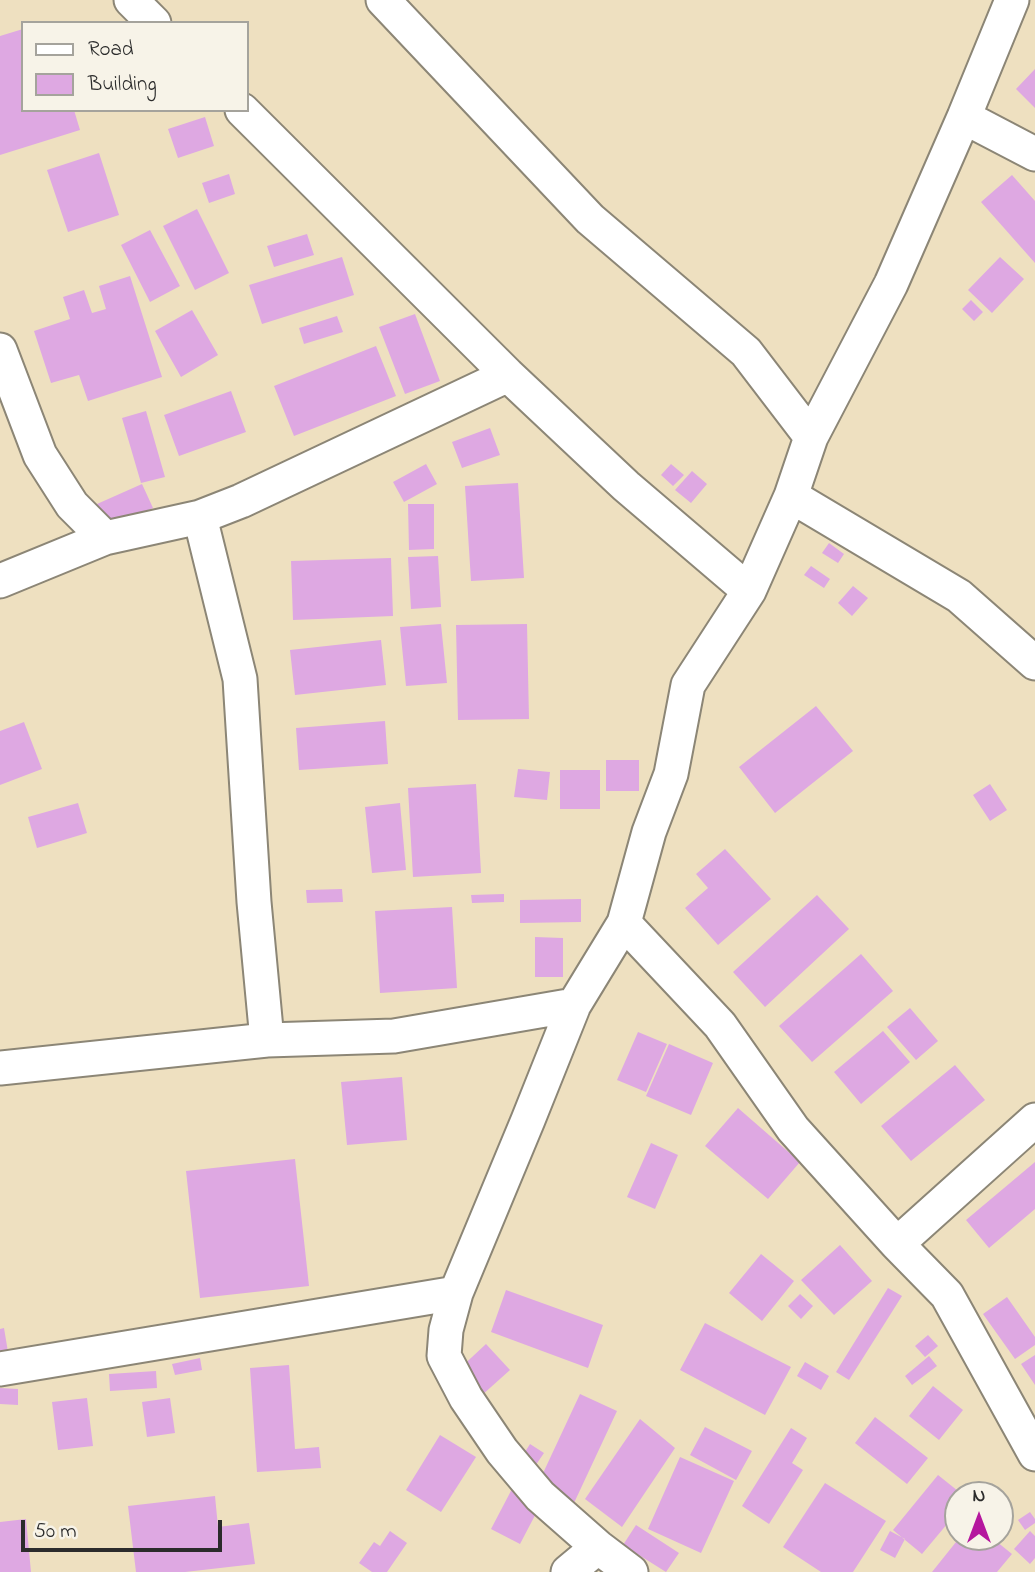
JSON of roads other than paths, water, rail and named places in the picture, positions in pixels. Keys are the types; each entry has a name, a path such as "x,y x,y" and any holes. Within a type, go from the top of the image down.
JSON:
{"street":[{"path":"131,0 152,21"},
{"path":"383,0 590,219 746,352 811,438"},
{"path":"631,1572 540,1496 502,1451 466,1398 444,1356 446,1330 456,1293 574,1005 624,923 649,832 671,774 688,685 749,592 792,496 811,438 891,284 1012,0"},
{"path":"244,112 508,375 626,486 749,592"},
{"path":"964,117 1035,154"},
{"path":"0,350 40,455 72,505 105,538"},
{"path":"0,581 105,538 200,517 242,501 508,375"},
{"path":"792,496 959,596 1035,663"},
{"path":"200,517 240,679 254,902 267,1040"},
{"path":"624,923 720,1025 793,1129 947,1295 1035,1454"},
{"path":"0,1068 267,1040 394,1037 574,1005"},
{"path":"897,1244 1035,1120"},
{"path":"0,1369 456,1293"},
{"path":"568,1572 598,1547"}]}
